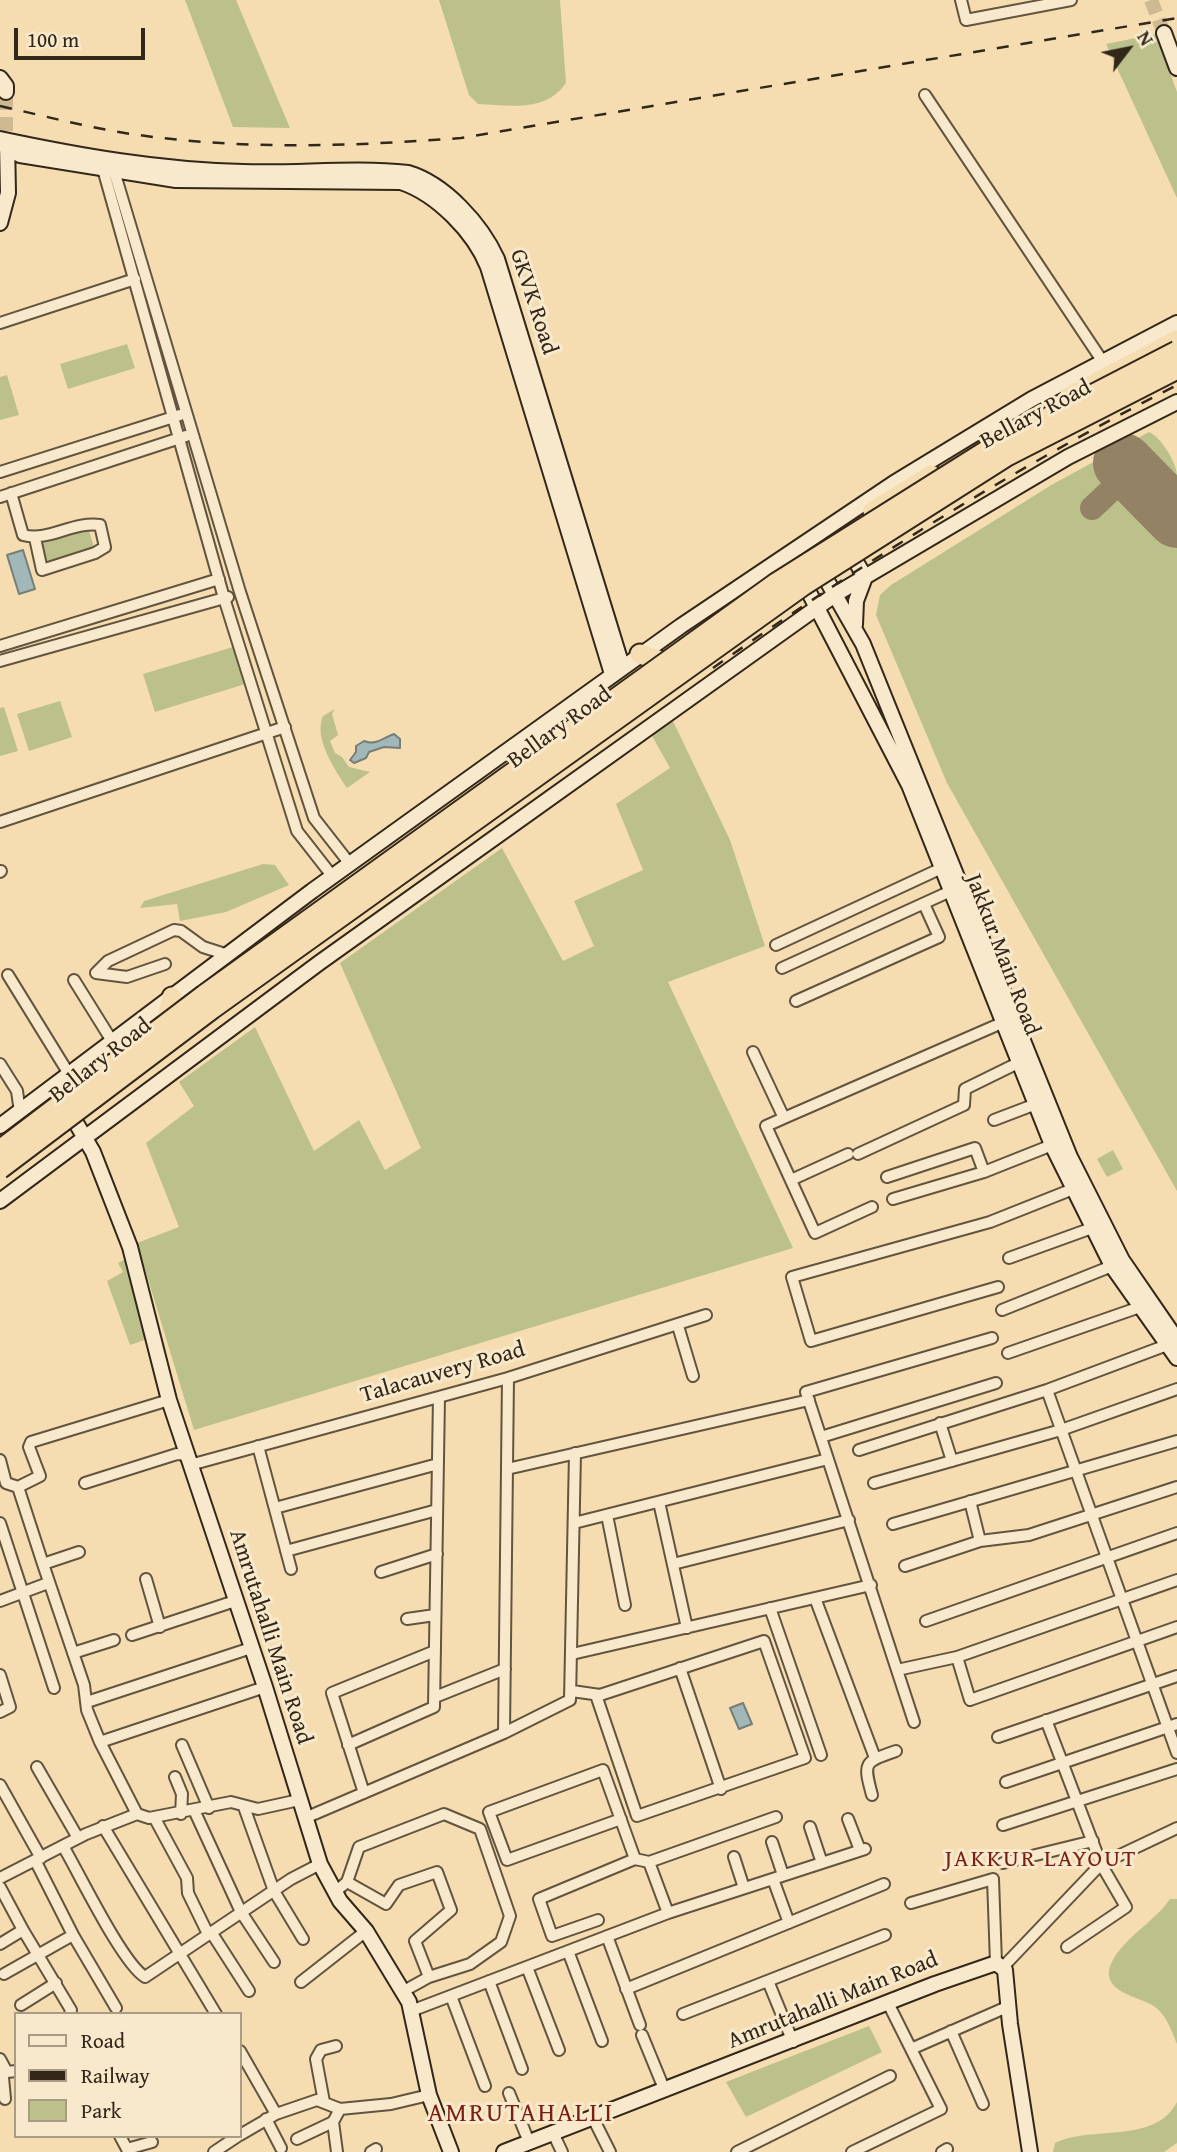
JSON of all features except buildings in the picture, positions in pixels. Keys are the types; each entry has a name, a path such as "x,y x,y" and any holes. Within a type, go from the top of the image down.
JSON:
{"highway":[{"name":"Bellary Road","path":"0,1141 170,1005 649,657 807,547 998,435 1177,340"},
{"name":"Bellary Road","path":"0,1150 204,995 776,583 997,444 1177,351"},
{"name":"Bellary Road","path":"0,1169 190,1024 804,585 1007,456 1177,369"},
{"name":"Bellary Road","path":"0,1178 81,1129 289,963 813,598 860,569 1016,461 1177,377"}],"street":[{"path":"961,0 966,20 1065,1"},
{"path":"1164,33 1177,68"},
{"path":"925,95 1103,362"},
{"path":"0,223 8,193 4,140"},
{"name":"GKVK Road","path":"4,140 20,155 176,180 417,181"},
{"name":"GKVK Road","path":"4,140 45,150 160,167 241,172 391,171 417,181 476,246 488,267 617,670"},
{"path":"109,170 135,279 224,598 297,831 333,877"},
{"path":"109,170 240,592 314,818 350,864"},
{"path":"0,323 135,279"},
{"path":"807,547 974,434 1177,323"},
{"path":"855,629 860,569 1068,457 1177,402"},
{"path":"0,472 186,414"},
{"path":"35,538 43,570 95,553 105,547 100,525 88,523 35,538 23,534 6,495 192,434"},
{"name":"Jakkur Main Road","path":"807,547 855,629 989,952 1052,1145 1112,1266 1140,1307 1175,1346"},
{"name":"Jakkur Main Road","path":"790,559 813,598 909,785 1035,1094 1122,1260 1175,1346"},
{"path":"0,646 219,579"},
{"path":"0,661 240,592"},
{"path":"0,1126 112,1041 170,1005 228,955 617,670 649,657"},
{"path":"0,821 285,727"},
{"path":"776,945 944,867"},
{"path":"782,968 953,890"},
{"path":"796,1001 939,937 924,904"},
{"path":"165,964 127,977 96,973 108,961 174,930 181,931 203,947 228,955"},
{"path":"8,975 69,1074"},
{"path":"74,980 112,1041"},
{"path":"872,1207 816,1233 766,1126 1004,1022"},
{"path":"753,1052 784,1118"},
{"path":"791,1180 964,1105 965,1089 1020,1062"},
{"path":"0,1065 17,1091 20,1112"},
{"path":"994,1120 1035,1094"},
{"name":"Amrutahalli Main Road","path":"58,1095 81,1129 130,1247 169,1399 265,1687 320,1864 342,1890 411,2011 429,2095 451,2152"},
{"path":"0,1201 81,1129"},
{"path":"893,1199 984,1172 1052,1145"},
{"path":"887,1177 975,1148 984,1172"},
{"path":"998,1287 811,1341 792,1277 990,1222 1073,1189"},
{"path":"1009,1258 1092,1228"},
{"path":"1002,1310 1112,1266"},
{"path":"1008,1353 1140,1307"},
{"name":"Talacauvery Road","path":"85,1483 177,1454 188,1460 258,1446 508,1378 706,1315"},
{"path":"678,1326 693,1377"},
{"path":"914,1722 806,1392 992,1338"},
{"path":"859,1450 1175,1346"},
{"path":"504,1733 508,1378"},
{"path":"821,1437 996,1383"},
{"path":"874,1483 1061,1430 1177,1389"},
{"path":"1047,1390 1152,1684 1172,1726 1177,1753"},
{"path":"348,1745 432,1710 435,1697 439,1397"},
{"path":"1,1466 6,1483 18,1487 40,1476 29,1447 31,1442 169,1399"},
{"path":"507,1469 808,1399"},
{"path":"940,1423 952,1461"},
{"path":"893,1524 1177,1441"},
{"path":"258,1446 291,1569"},
{"path":"305,1818 504,1733 570,1700 575,1453"},
{"path":"574,1523 828,1459"},
{"path":"275,1508 438,1464"},
{"path":"18,1487 100,1742 137,1814"},
{"path":"905,1566 980,1541 1030,1535 1177,1487"},
{"path":"970,1501 980,1541"},
{"path":"659,1502 687,1628"},
{"path":"286,1551 437,1510"},
{"path":"607,1514 625,1605"},
{"path":"673,1564 849,1520"},
{"path":"0,1523 54,1688"},
{"path":"926,1621 1177,1533"},
{"path":"43,1564 79,1552"},
{"path":"382,1572 436,1554"},
{"path":"145,1578 160,1627"},
{"path":"897,1670 957,1657 1177,1580"},
{"path":"0,1601 48,1584"},
{"path":"572,1654 871,1585"},
{"path":"815,1598 875,1758"},
{"path":"132,1635 235,1601"},
{"path":"770,1608 821,1755"},
{"path":"407,1619 435,1615"},
{"path":"957,1657 971,1700 1177,1627"},
{"path":"73,1653 114,1640"},
{"path":"572,1691 596,1695 764,1641 805,1758 637,1816 596,1695"},
{"path":"87,1702 251,1648"},
{"path":"364,1793 331,1696 334,1691 435,1651"},
{"path":"680,1668 721,1789"},
{"path":"435,1697 505,1669"},
{"path":"0,1675 10,1707 0,1712"},
{"path":"998,1737 1177,1676"},
{"path":"100,1742 265,1687"},
{"path":"783,1697 800,1693"},
{"path":"1046,1720 1101,1864 1126,1907 1067,1947"},
{"path":"1006,1782 1172,1726"},
{"path":"182,1745 209,1808"},
{"path":"872,1795 865,1768 875,1758 896,1751"},
{"path":"37,1767 78,1838"},
{"path":"1003,1825 1177,1769"},
{"path":"621,1819 507,1860 489,1812 603,1770 621,1819 635,1859"},
{"path":"175,1777 181,1794 181,1814"},
{"path":"0,1785 73,1936 116,2008"},
{"path":"0,1878 103,1826 137,1814 154,1817 181,1814 231,1802 258,1809 299,1800"},
{"path":"244,1807 274,1891 303,1938"},
{"path":"194,1810 241,1912 274,1962"},
{"path":"402,1992 429,1977 470,1964 501,1942 510,1916 480,1829 444,1814 359,1847 342,1890 386,1904 399,1885 437,1872 451,1910 415,1941 429,1977"},
{"path":"154,1817 187,1878 188,1893 210,1933 249,1991"},
{"path":"598,1920 552,1936 539,1899 635,1859 649,1862 776,1817"},
{"path":"411,2011 668,1913 863,1849 848,1819"},
{"path":"103,1826 215,2012"},
{"path":"810,1827 822,1863"},
{"path":"1000,1965 1101,1864 1177,1828"},
{"path":"1003,1863 1093,1841"},
{"path":"772,1842 789,1923"},
{"path":"63,1846 139,1974 145,1977 241,1912 320,1864"},
{"path":"734,1857 744,1888"},
{"path":"649,1862 668,1913"},
{"path":"911,1903 993,1880 1000,1965 1030,2152"},
{"path":"626,1989 884,1884"},
{"path":"0,1887 56,1983 69,2012"},
{"path":"0,1944 23,1930"},
{"path":"301,1982 366,1931"},
{"path":"683,2014 886,1935"},
{"path":"5,1974 73,1936"},
{"path":"607,1936 665,2091"},
{"path":"568,1951 603,2041"},
{"name":"Amrutahalli Main Road","path":"504,2152 888,2003 1000,1965"},
{"path":"527,1966 559,2050"},
{"path":"489,1981 523,2068"},
{"path":"768,1981 793,2042"},
{"path":"21,2005 56,1983"},
{"path":"450,1996 485,2086"},
{"path":"852,2152 941,2109 888,2003"},
{"path":"911,2049 1007,2007"},
{"path":"951,2031 983,2104"},
{"path":"324,2102 316,2059 321,2050 336,2046"},
{"path":"242,2055 271,2116 281,2148"},
{"path":"1,2063 7,2072 14,2071"},
{"path":"1,2063 5,2099"},
{"path":"737,2152 890,2076"},
{"path":"509,2093 529,2142"},
{"path":"242,2134 271,2116 317,2100 340,2109 391,2104 429,2095"},
{"path":"337,2152 333,2122 340,2109"},
{"path":"593,2118 610,2152"},
{"path":"297,2139 333,2122"},
{"path":"553,2133 562,2152"},
{"path":"214,2152 236,2138"},
{"path":"127,2150 153,2143"}],"green space":[{"path":"185,0 236,0 290,128 233,127"},
{"path":"439,0 560,0 566,83 558,93 537,103 514,106 478,104 469,95"},
{"path":"1156,34 1177,92 1177,198 1106,44"},
{"path":"127,344 135,368 68,389 60,364"},
{"path":"7,375 19,415 0,420 0,377"},
{"path":"1149,432 1168,451 1177,476 1157,472 1131,453 1084,502 1099,516 1127,488 1177,537 1177,1191 947,783 876,615 880,595 891,585 1053,484"},
{"path":"87,525 95,550 46,565 39,541"},
{"path":"233,647 245,684 155,712 143,674"},
{"path":"60,701 72,737 29,751 17,714"},
{"path":"4,707 18,751 0,756 0,708"},
{"path":"335,709 332,714 338,735 330,741 335,753 342,757 349,767 370,772 347,788 327,754 321,734 323,716"},
{"path":"672,719 730,840 765,946 668,982 793,1248 194,1430 137,1243 179,1227 146,1143 194,1106 179,1082 255,1027 314,1151 359,1120 385,1170 421,1148 340,963 502,848 563,961 594,946 574,901 643,870 616,804 670,768 651,734"},
{"path":"263,864 275,865 289,885 226,912 180,921 177,904 140,908 144,901"},
{"path":"1113,1150 1123,1169 1107,1177 1097,1159"},
{"path":"127,1258 147,1339 130,1345 107,1281 123,1272 118,1263"},
{"path":"1170,1899 1177,1899 1177,2044 1163,2015 1149,2003 1114,1986 1109,1970 1120,1950"},
{"path":"869,2026 882,2052 746,2117 726,2082"},
{"path":"1177,2102 1177,2143 1164,2152 1053,2152 1055,2143 1070,2138 1121,2132 1154,2124 1167,2115"}],"shaded area":[{"path":"23,550 35,589 19,594 7,555"},
{"path":"394,734 400,739 400,748 384,747 369,752 366,758 354,763 350,760 356,752 356,746 364,741 376,742"},
{"path":"743,1703 752,1724 739,1729 730,1708"}],"taxiway":[{"path":"1092,508 1127,475 1141,481"}],"runway":[{"path":"1123,463 1177,518"}],"tunnel":[{"path":"1151,0 1164,33"},
{"path":"6,92 6,131"}],"railway":[{"path":"0,106 128,133 225,143 343,145 461,138 1177,18"},
{"path":"713,668 940,518 1057,449 1177,385"}],"district":[{"name":"JAKKUR LAYOUT","path":"1041,1860"},
{"name":"AMRUTAHALLI","path":"521,2114"}]}
